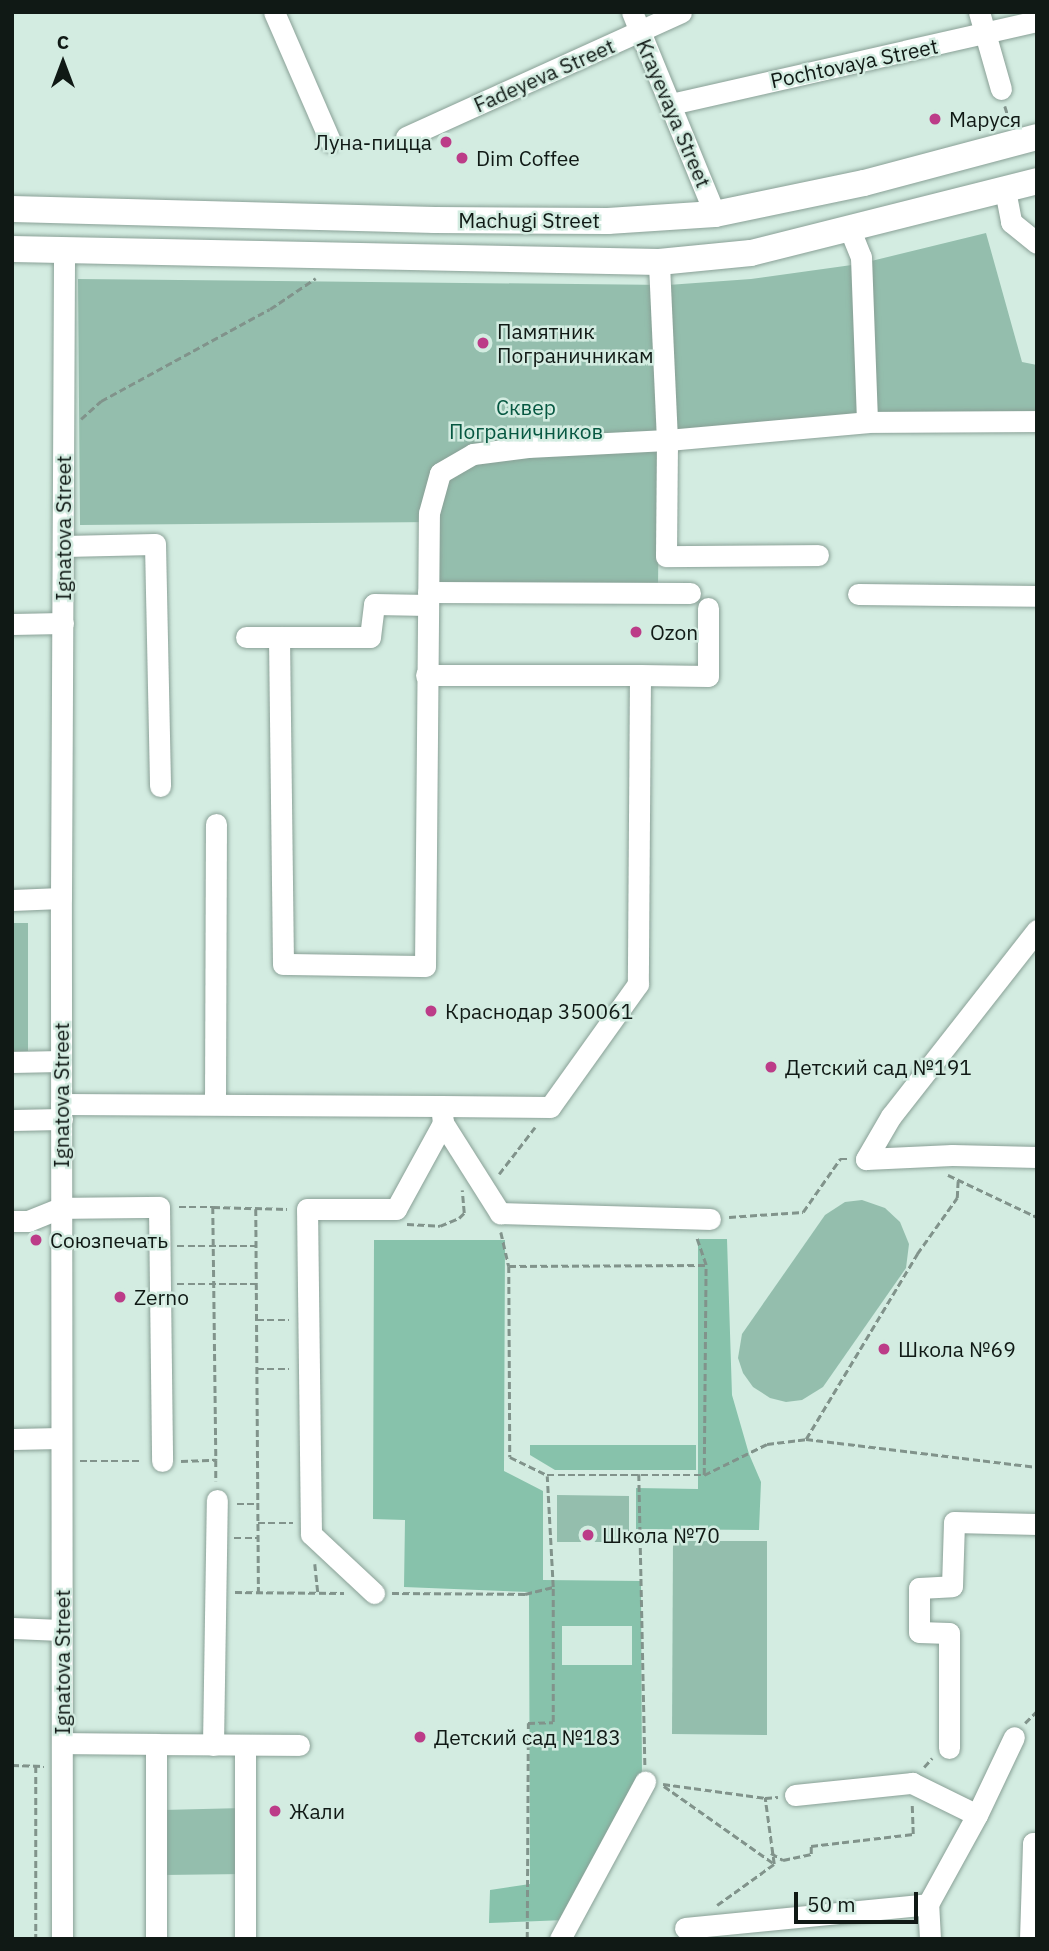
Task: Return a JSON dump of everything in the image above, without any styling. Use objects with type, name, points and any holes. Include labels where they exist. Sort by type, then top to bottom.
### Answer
[{"type":"main road","name":"Machugi Street","points":[[12,209],[435,220],[608,220],[715,214],[864,183],[1037,137]]},
{"type":"main road","name":"Machugi Street","points":[[12,250],[659,262],[751,253],[1037,181]]},
{"type":"street","points":[[274,12],[330,141]]},
{"type":"street","name":"Fadeyeva Street","points":[[406,137],[636,22],[681,12]]},
{"type":"street","points":[[979,12],[1001,89]]},
{"type":"street","name":"Pochtovaya Street","points":[[671,104],[1037,21]]},
{"type":"street","name":"Krayevaya Street","points":[[636,22],[715,214]]},
{"type":"street","points":[[1005,190],[1010,222],[1037,243]]},
{"type":"street","points":[[850,230],[861,257],[867,422]]},
{"type":"street","name":"Ignatova Street","points":[[62,1939],[61,898],[64,252]]},
{"type":"street","points":[[659,262],[667,440],[666,556],[818,555]]},
{"type":"street","points":[[279,637],[283,964],[425,966],[429,513],[440,473],[473,454],[528,447],[667,440],[867,422],[1037,421]]},
{"type":"street","points":[[63,546],[155,544],[160,786]]},
{"type":"street","points":[[246,637],[370,637],[374,604],[428,598],[690,593]]},
{"type":"street","points":[[858,594],[1037,596]]},
{"type":"street","points":[[426,675],[708,676],[708,608]]},
{"type":"street","points":[[12,624],[63,623]]},
{"type":"street","points":[[12,1120],[61,1111],[215,1104],[442,1114],[550,1107],[638,984],[640,675]]},
{"type":"street","points":[[215,1104],[216,824]]},
{"type":"street","points":[[12,900],[61,898]]},
{"type":"street","points":[[1037,930],[891,1116],[866,1159],[930,1163],[1037,1157]]},
{"type":"street","points":[[12,1062],[61,1061]]},
{"type":"street","points":[[442,1114],[500,1213],[710,1219]]},
{"type":"street","points":[[374,1593],[311,1534],[307,1209],[396,1209],[442,1114]]},
{"type":"street","points":[[12,1221],[28,1221],[61,1208],[159,1207],[162,1461]]},
{"type":"street","points":[[12,1439],[61,1438]]},
{"type":"street","points":[[214,1745],[217,1502]]},
{"type":"street","points":[[949,1748],[949,1633],[919,1632],[919,1588],[952,1586],[954,1522],[1037,1524]]},
{"type":"street","points":[[12,1628],[62,1630]]},
{"type":"street","points":[[930,1939],[928,1904],[977,1815],[1014,1737]]},
{"type":"street","points":[[62,1743],[299,1745]]},
{"type":"street","points":[[156,1744],[156,1939]]},
{"type":"street","points":[[245,1745],[245,1939]]},
{"type":"street","points":[[560,1939],[653,1783]]},
{"type":"street","points":[[795,1795],[912,1783],[977,1815]]},
{"type":"street","points":[[1030,1939],[1033,1843],[1037,1843]]},
{"type":"street","points":[[685,1928],[928,1904]]},
{"type":"path","points":[[79,421],[101,401],[270,309],[316,278]]},
{"type":"path","points":[[485,1191],[550,1107]]},
{"type":"path","points":[[704,1475],[706,1265],[696,1235],[710,1219],[803,1212],[840,1159],[866,1159]]},
{"type":"path","points":[[396,1209],[401,1222],[408,1225],[440,1226],[459,1218],[464,1213],[465,1198],[461,1187],[469,1163]]},
{"type":"path","points":[[930,1163],[958,1181],[1037,1217]]},
{"type":"path","points":[[806,1440],[916,1254],[957,1198],[958,1181]]},
{"type":"path","points":[[159,1207],[307,1209]]},
{"type":"path","points":[[213,1207],[217,1502],[258,1504]]},
{"type":"path","points":[[256,1209],[259,1592]]},
{"type":"path","points":[[508,1213],[499,1235],[509,1266],[510,1457],[547,1475],[704,1475],[767,1444],[806,1440],[1037,1467]]},
{"type":"path","points":[[160,1246],[257,1246]]},
{"type":"path","points":[[509,1266],[706,1265]]},
{"type":"path","points":[[160,1284],[257,1284]]},
{"type":"path","points":[[257,1320],[308,1319]]},
{"type":"path","points":[[257,1369],[309,1368]]},
{"type":"path","points":[[195,1461],[216,1460]]},
{"type":"path","points":[[80,1461],[162,1461]]},
{"type":"path","points":[[639,1474],[653,1783]]},
{"type":"path","points":[[527,1939],[528,1723],[553,1722],[553,1587],[547,1475]]},
{"type":"path","points":[[258,1523],[311,1523]]},
{"type":"path","points":[[216,1538],[258,1538]]},
{"type":"path","points":[[36,1766],[36,1939]]},
{"type":"path","points":[[653,1783],[765,1798],[795,1795]]},
{"type":"path","points":[[653,1783],[774,1864]]},
{"type":"path","points":[[771,1853],[783,1860],[811,1854],[811,1846],[913,1834],[912,1783]]},
{"type":"path","points":[[765,1798],[774,1864]]},
{"type":"path","points":[[685,1928],[774,1864]]},
{"type":"green space","name":"Сквер Пограничников","points":[[986,233],[1022,362],[1037,365],[1037,411],[660,433],[658,586],[436,586],[436,522],[80,525],[78,279],[668,285],[751,279],[859,264]]},
{"type":"green space","points":[[12,923],[28,923],[28,1051],[12,1051]]},
{"type":"green space","points":[[862,1200],[885,1208],[900,1222],[909,1244],[906,1268],[823,1387],[802,1400],[786,1402],[770,1398],[753,1387],[743,1373],[738,1358],[742,1334],[825,1215],[845,1202]]},
{"type":"green space","points":[[698,1239],[727,1239],[732,1395],[749,1454],[761,1482],[759,1530],[636,1529],[636,1488],[698,1489]]},
{"type":"green space","points":[[374,1240],[505,1240],[504,1471],[543,1491],[543,1580],[641,1581],[642,1781],[565,1920],[489,1923],[490,1890],[530,1884],[529,1592],[404,1587],[405,1520],[373,1519]],"holes":[[[562,1626],[632,1626],[632,1665],[562,1665]]]},
{"type":"green space","points":[[530,1445],[696,1445],[696,1470],[555,1470],[530,1455]]},
{"type":"green space","points":[[557,1495],[629,1496],[629,1542],[557,1542]]},
{"type":"green space","points":[[673,1541],[767,1541],[767,1735],[672,1734]]},
{"type":"green space","points":[[243,1808],[244,1874],[164,1875],[163,1810]]},
{"type":"place","name":"Маруся","points":[[935,119]]},
{"type":"place","name":"Луна-пицца","points":[[446,142]]},
{"type":"place","name":"Dim Coffee","points":[[462,158]]},
{"type":"place","name":"Памятник Пограничникам","points":[[483,343]]},
{"type":"place","name":"Ozon","points":[[636,632]]},
{"type":"place","name":"Краснодар 350061","points":[[431,1011]]},
{"type":"place","name":"Детский сад №191","points":[[771,1067]]},
{"type":"place","name":"Союзпечать","points":[[36,1240]]},
{"type":"place","name":"Zerno","points":[[120,1297]]},
{"type":"place","name":"Школа №69","points":[[884,1349]]},
{"type":"place","name":"Школа №70","points":[[588,1535]]},
{"type":"place","name":"Детский сад №183","points":[[420,1737]]},
{"type":"place","name":"Жали","points":[[275,1811]]}]
